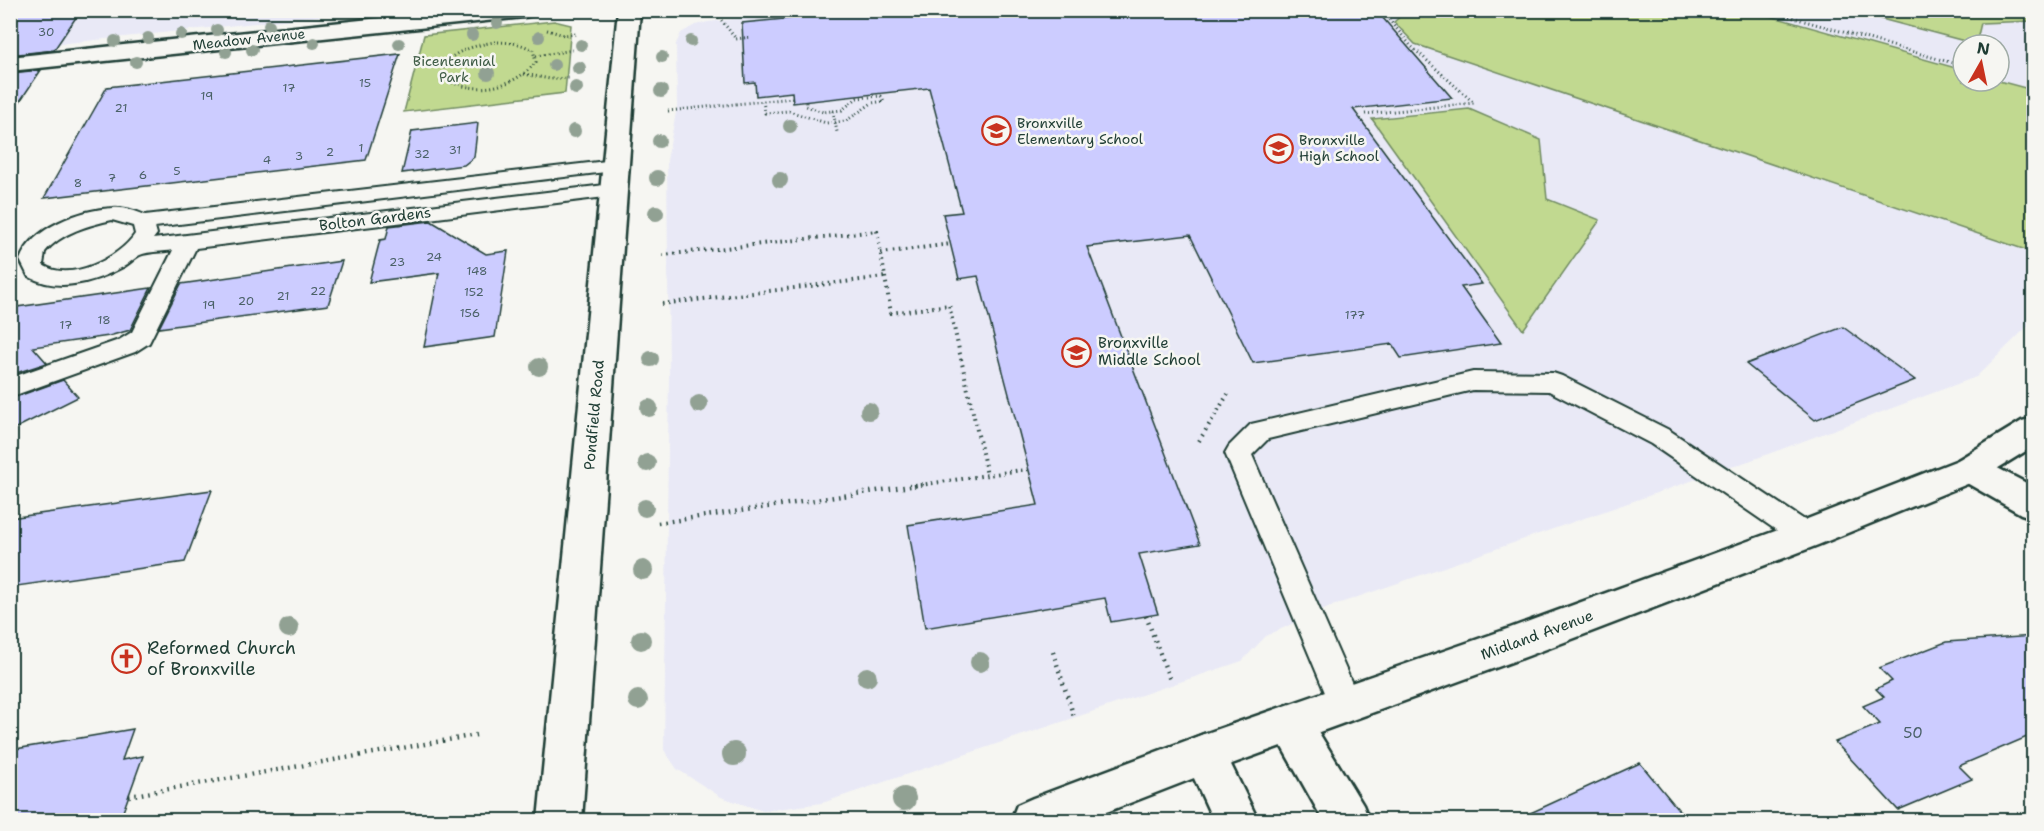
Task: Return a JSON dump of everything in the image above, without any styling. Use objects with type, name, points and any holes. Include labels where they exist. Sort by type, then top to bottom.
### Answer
[{"type":"street","name":"Pondfield Road","points":[[560,820],[628,10]]},
{"type":"street","name":"Meadow Avenue","points":[[10,64],[531,18]]},
{"type":"street","name":"Midland Avenue","points":[[1033,820],[1204,754],[1514,644],[1805,535],[1970,469],[2034,430]]},
{"type":"street","points":[[1970,469],[2034,504]]},
{"type":"street","points":[[1290,724],[1347,820]]},
{"type":"street","points":[[1204,754],[1236,820]]},
{"type":"lane","name":"Bolton Gardens","points":[[614,178],[137,248],[115,263],[89,273],[69,277],[41,274],[35,271],[31,264],[35,249],[46,238],[67,226],[112,214],[125,215],[143,222],[614,178]]},
{"type":"lane","points":[[137,248],[147,234],[143,222]]},
{"type":"lane","points":[[10,388],[127,346],[141,337],[188,242]]},
{"type":"lane","points":[[1345,704],[1238,453],[1260,431],[1473,381],[1553,382],[1660,437],[1805,535]]},
{"type":"path","points":[[1365,114],[1474,103],[1411,46],[1381,10]]},
{"type":"path","points":[[1766,10],[1951,63]]},
{"type":"path","points":[[719,17],[736,39],[752,38]]},
{"type":"path","points":[[531,18],[547,31],[576,34]]},
{"type":"path","points":[[518,43],[533,50],[536,56],[531,68],[524,74],[500,84],[473,88],[451,83],[444,79],[442,73],[448,60],[480,44],[518,43]]},
{"type":"path","points":[[536,56],[573,50]]},
{"type":"path","points":[[524,74],[535,78],[569,78]]},
{"type":"path","points":[[764,101],[765,113],[789,111],[826,123],[846,121],[872,102],[884,101],[881,96],[857,98],[842,110],[823,112],[806,106],[806,101]]},
{"type":"path","points":[[669,111],[793,98]]},
{"type":"path","points":[[833,111],[837,132]]},
{"type":"path","points":[[663,255],[877,231],[891,313],[949,305],[987,475]]},
{"type":"path","points":[[881,253],[951,244]]},
{"type":"path","points":[[662,304],[885,277]]},
{"type":"path","points":[[1199,441],[1228,394]]},
{"type":"path","points":[[658,523],[1028,469]]},
{"type":"path","points":[[1146,616],[1171,683]]},
{"type":"path","points":[[1053,652],[1074,717]]},
{"type":"path","points":[[129,796],[476,735]]},
{"type":"shaded area","points":[[811,10],[2033,11],[2033,309],[2029,325],[1976,377],[1760,457],[1326,608],[1266,636],[1242,661],[822,803],[763,811],[721,797],[677,769],[664,750],[669,375],[667,160],[677,107],[676,44],[681,33],[695,25]]},
{"type":"shaded area","points":[[10,11],[323,11],[321,16],[11,49]]},
{"type":"green space","points":[[1406,11],[1752,11],[1951,67],[1951,93],[2011,93],[2011,84],[2033,90],[2034,235],[2029,251],[1415,44],[1394,22]]},
{"type":"green space","points":[[1851,11],[2033,11],[2033,21],[1981,23],[1979,33],[1951,33],[1951,37]]},
{"type":"green space","name":"Bicentennial Park","points":[[554,21],[571,25],[565,93],[404,112],[424,35]]},
{"type":"green space","points":[[1469,109],[1541,140],[1547,199],[1600,220],[1523,330],[1372,119]]},
{"type":"building","points":[[10,10],[81,10],[54,50],[10,55]]},
{"type":"building","points":[[880,10],[1041,10],[1043,15],[1093,10],[1376,10],[1452,98],[1353,109],[1482,284],[1461,287],[1501,343],[1401,358],[1392,344],[1253,363],[1190,235],[1087,247],[1200,544],[1139,554],[1158,614],[1111,622],[1105,598],[925,628],[908,525],[1038,505],[978,276],[959,279],[943,214],[962,212],[929,88],[793,103],[792,92],[756,96],[755,82],[745,83],[742,23]]},
{"type":"building","points":[[400,54],[366,160],[44,198],[107,87]]},
{"type":"building","points":[[41,70],[10,116],[10,73]]},
{"type":"building","points":[[478,123],[474,157],[464,165],[402,173],[412,131]]},
{"type":"building","points":[[431,221],[486,254],[508,251],[495,337],[424,347],[439,273],[369,282],[380,240],[386,239],[389,226]]},
{"type":"building","points":[[342,261],[328,305],[159,328],[181,284]]},
{"type":"building","points":[[151,288],[130,330],[109,336],[33,347],[47,363],[10,375],[10,308]]},
{"type":"building","points":[[1843,327],[1915,380],[1815,420],[1746,364]]},
{"type":"building","points":[[63,380],[78,397],[10,431],[10,399]]},
{"type":"building","points":[[212,490],[185,562],[10,587],[10,518]]},
{"type":"building","points":[[2034,636],[2034,734],[1959,766],[1972,779],[1898,810],[1835,742],[1880,724],[1863,706],[1884,697],[1876,689],[1892,681],[1879,668],[1946,642]]},
{"type":"building","points":[[133,729],[122,760],[143,756],[120,820],[10,820],[10,750]]},
{"type":"building","points":[[1640,763],[1687,820],[1515,820]]},
{"type":"place","name":"Bronxville Elementary School","points":[[996,131]]},
{"type":"place","name":"Bronxville High School","points":[[1278,148]]},
{"type":"place","name":"Bronxville Middle School","points":[[1077,352]]},
{"type":"place","name":"Reformed Church of Bronxville","points":[[126,658]]}]
